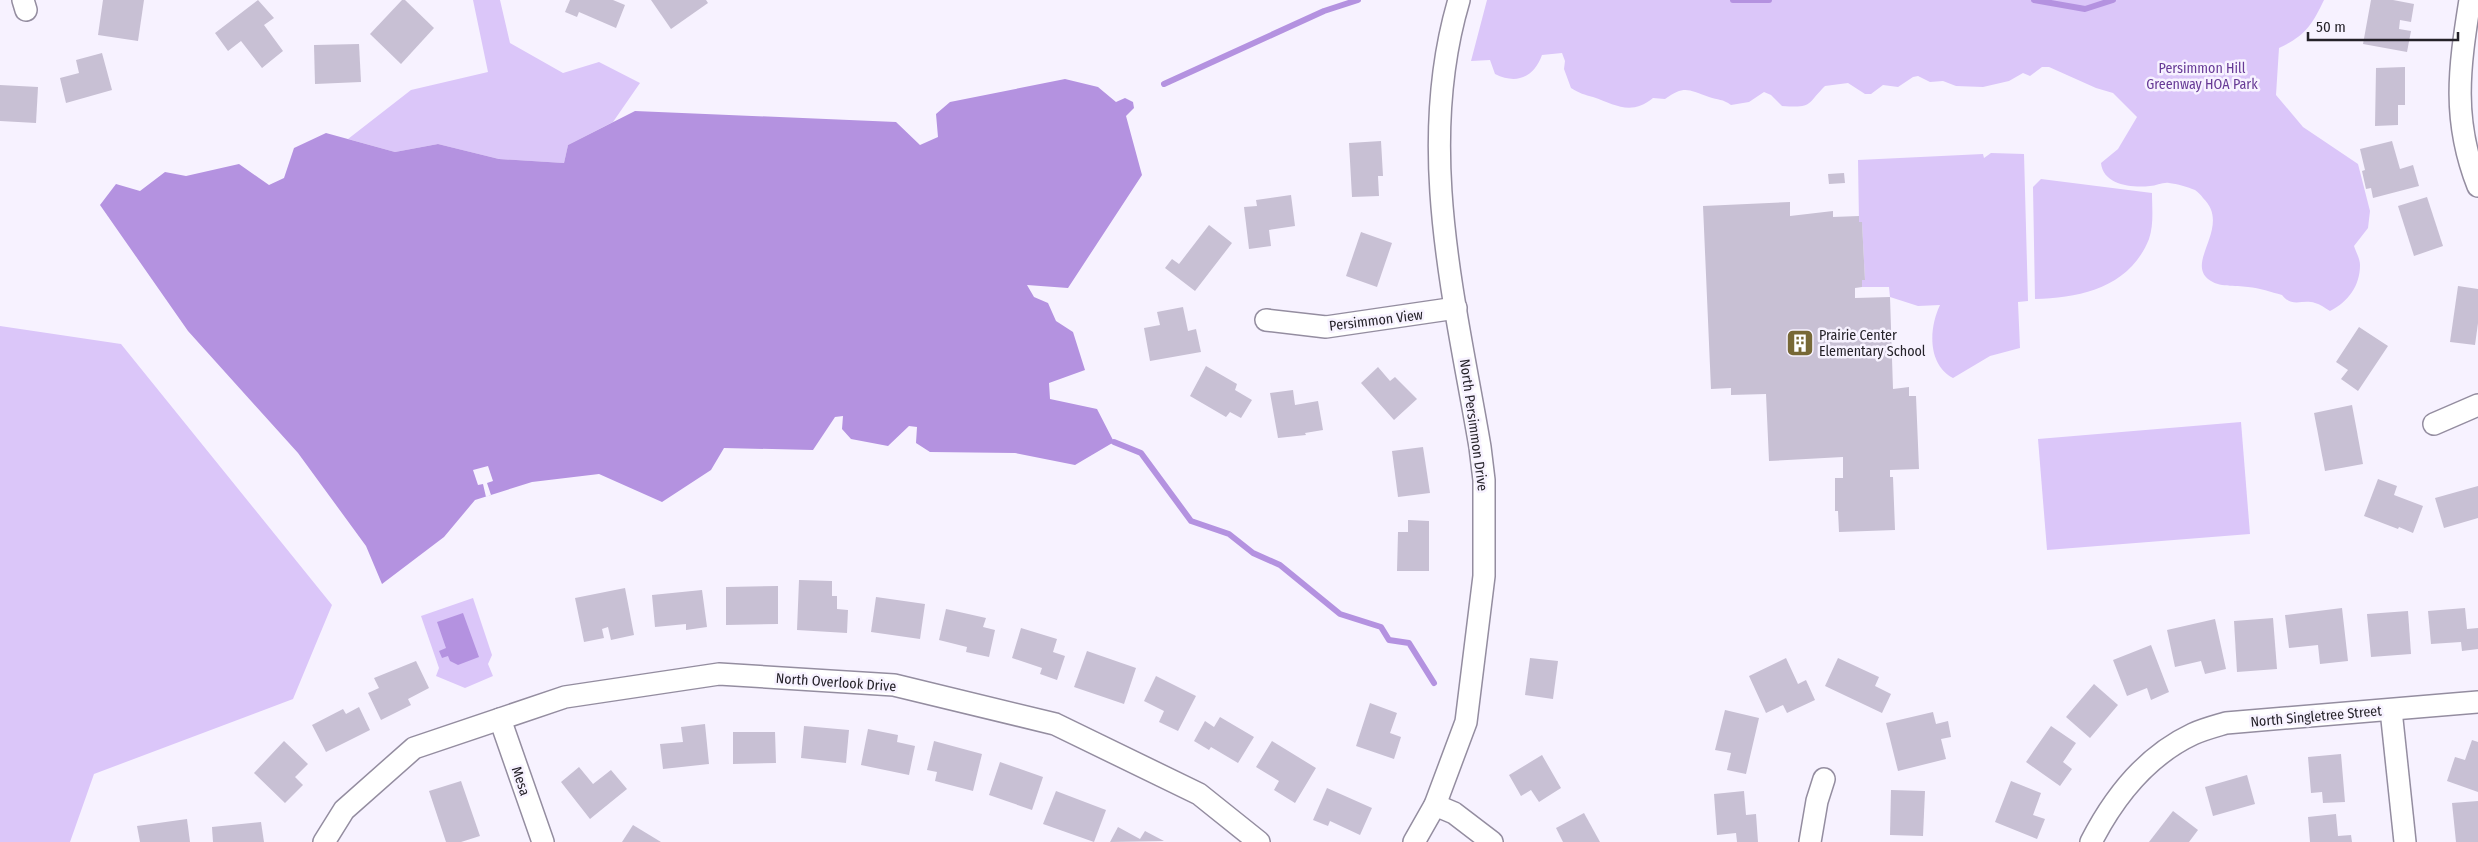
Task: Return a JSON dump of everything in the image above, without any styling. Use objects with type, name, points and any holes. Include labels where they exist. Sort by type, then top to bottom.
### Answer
[{"type":"street","name":"North Persimmon Drive","points":[[1414,842],[1435,805],[1466,722],[1481,613],[1486,543],[1480,447],[1456,308],[1439,188],[1438,110],[1444,63],[1459,0]]},
{"type":"street","points":[[2470,0],[2471,42],[2458,100],[2469,164],[2478,186]]},
{"type":"street","name":"Persimmon View","points":[[1266,320],[1326,327],[1456,308]]},
{"type":"street","points":[[2434,424],[2478,405]]},
{"type":"street","name":"North Overlook Drive","points":[[324,842],[344,810],[414,748],[565,697],[719,674],[894,684],[1055,724],[1199,794],[1259,842]]},
{"type":"street","name":"North Singletree Street","points":[[2090,842],[2107,810],[2132,780],[2161,753],[2193,734],[2226,723],[2478,702]]},
{"type":"street","points":[[2391,710],[2405,842]]},
{"type":"street","name":"Mesa","points":[[500,719],[543,842]]},
{"type":"street","points":[[1810,842],[1817,801],[1824,778]]},
{"type":"street","points":[[1435,805],[1454,813],[1492,842]]},
{"type":"green space","points":[[473,0],[500,0],[510,43],[563,73],[599,62],[640,83],[613,122],[568,145],[564,163],[499,159],[438,144],[395,152],[348,139],[411,90],[488,72]]},
{"type":"green space","name":"Persimmon Hill Greenway HOA Park","points":[[1487,0],[2324,0],[2307,29],[2288,44],[2279,48],[2276,95],[2303,127],[2358,164],[2370,211],[2368,228],[2354,246],[2360,263],[2358,280],[2347,298],[2330,311],[2315,303],[2293,302],[2282,295],[2265,290],[2212,282],[2203,272],[2202,263],[2212,231],[2213,220],[2211,209],[2202,197],[2195,190],[2175,184],[2135,186],[2120,184],[2107,176],[2101,163],[2118,149],[2137,117],[2113,93],[2096,88],[2049,67],[2042,67],[2030,76],[2023,73],[2009,81],[1983,87],[1956,86],[1943,81],[1930,82],[1918,76],[1913,77],[1898,87],[1883,85],[1871,94],[1865,94],[1848,83],[1825,86],[1804,106],[1782,106],[1771,95],[1764,92],[1749,102],[1731,105],[1691,91],[1682,90],[1665,99],[1653,98],[1638,107],[1630,108],[1616,106],[1571,88],[1564,69],[1565,61],[1562,53],[1542,55],[1539,63],[1529,74],[1517,79],[1510,79],[1495,74],[1490,60],[1471,61]]},
{"type":"green space","points":[[1991,153],[2024,154],[2028,301],[2018,302],[2020,348],[1990,356],[1953,378],[1938,364],[1933,345],[1932,335],[1936,314],[1940,305],[1918,306],[1890,297],[1889,287],[1862,287],[1862,280],[1865,280],[1862,223],[1859,222],[1858,160],[1983,154],[1984,158]]},
{"type":"green space","points":[[2041,179],[2152,193],[2151,234],[2141,255],[2130,268],[2117,279],[2102,287],[2070,296],[2035,299],[2033,187]]},
{"type":"green space","points":[[0,326],[121,344],[332,605],[293,699],[94,774],[70,842],[0,842]]},
{"type":"green space","points":[[2241,422],[2250,534],[2047,550],[2038,439]]},
{"type":"green space","points":[[473,598],[492,655],[488,664],[493,676],[465,688],[436,676],[439,668],[421,616]]},
{"type":"shaded area","points":[[1065,79],[1098,87],[1116,102],[1125,98],[1133,102],[1134,108],[1126,116],[1142,175],[1068,288],[1027,285],[1034,297],[1048,303],[1056,321],[1073,332],[1085,370],[1049,383],[1050,399],[1097,409],[1114,442],[1075,465],[1015,453],[930,452],[916,443],[917,427],[909,426],[888,446],[851,439],[842,429],[843,416],[835,417],[813,450],[724,448],[711,470],[662,502],[599,474],[532,482],[475,500],[444,537],[382,584],[366,546],[298,453],[188,331],[100,205],[116,184],[140,191],[165,172],[186,176],[239,164],[269,185],[284,178],[294,148],[326,133],[395,152],[438,144],[499,159],[564,163],[568,145],[635,111],[896,122],[920,145],[938,137],[936,114],[950,102]]},
{"type":"shaded area","points":[[463,613],[479,657],[458,665],[450,661],[448,656],[442,658],[439,651],[446,648],[437,622]]},
{"type":"pier","points":[[488,466],[493,481],[487,483],[491,495],[486,497],[483,484],[478,485],[473,470]]},
{"type":"building","points":[[103,0],[144,0],[138,41],[98,35]]},
{"type":"building","points":[[258,0],[274,18],[264,25],[283,51],[262,68],[241,41],[228,51],[215,33]]},
{"type":"building","points":[[402,0],[405,0],[434,28],[401,64],[370,34]]},
{"type":"building","points":[[570,0],[613,0],[625,5],[616,28],[579,12],[577,17],[565,12]]},
{"type":"building","points":[[651,0],[706,0],[708,3],[671,29]]},
{"type":"building","points":[[2371,0],[2393,0],[2414,4],[2411,22],[2400,20],[2399,29],[2411,31],[2407,52],[2363,44]]},
{"type":"building","points":[[359,44],[361,82],[315,84],[314,45]]},
{"type":"building","points":[[102,53],[112,90],[66,103],[60,78],[79,73],[76,60]]},
{"type":"building","points":[[2405,67],[2405,105],[2398,105],[2398,125],[2375,126],[2376,68]]},
{"type":"building","points":[[0,85],[38,87],[36,123],[0,121]]},
{"type":"building","points":[[1381,141],[1383,176],[1378,176],[1379,196],[1352,197],[1349,143]]},
{"type":"building","points":[[2392,141],[2400,169],[2413,165],[2419,186],[2373,198],[2371,188],[2366,189],[2362,171],[2365,170],[2360,149]]},
{"type":"building","points":[[1844,173],[1845,183],[1829,184],[1828,174]]},
{"type":"building","points":[[1291,195],[1295,226],[1269,230],[1271,246],[1249,249],[1244,207],[1257,206],[1256,200]]},
{"type":"building","points":[[2427,197],[2443,246],[2414,256],[2398,206]]},
{"type":"building","name":"Prairie Center Elementary School","points":[[1790,202],[1790,216],[1833,211],[1833,217],[1859,216],[1859,222],[1862,222],[1865,280],[1862,280],[1862,287],[1855,288],[1855,298],[1890,297],[1893,389],[1909,387],[1909,396],[1916,396],[1919,469],[1890,470],[1890,477],[1893,477],[1895,530],[1839,532],[1838,511],[1835,511],[1835,478],[1843,478],[1843,457],[1769,461],[1766,394],[1731,395],[1731,388],[1711,389],[1703,206]]},
{"type":"building","points":[[1209,225],[1232,243],[1195,291],[1165,268],[1172,259],[1179,264]]},
{"type":"building","points":[[1361,232],[1392,243],[1377,287],[1346,276]]},
{"type":"building","points":[[2458,286],[2478,289],[2478,323],[2475,345],[2450,342]]},
{"type":"building","points":[[1183,307],[1188,331],[1196,329],[1201,352],[1150,361],[1144,328],[1160,325],[1157,312]]},
{"type":"building","points":[[2359,327],[2388,346],[2358,391],[2341,379],[2348,370],[2336,362]]},
{"type":"building","points":[[1206,366],[1237,384],[1235,390],[1252,400],[1241,418],[1230,412],[1226,417],[1190,396]]},
{"type":"building","points":[[1378,367],[1390,381],[1395,377],[1417,399],[1394,420],[1361,383]]},
{"type":"building","points":[[1293,390],[1295,405],[1318,401],[1323,430],[1305,433],[1306,435],[1278,438],[1270,393]]},
{"type":"building","points":[[2352,405],[2363,464],[2325,471],[2314,413]]},
{"type":"building","points":[[1423,447],[1430,493],[1398,497],[1392,451]]},
{"type":"building","points":[[2378,479],[2397,486],[2394,495],[2423,506],[2413,533],[2364,516]]},
{"type":"building","points":[[2478,486],[2478,518],[2444,528],[2435,498]]},
{"type":"building","points":[[1408,520],[1429,521],[1429,571],[1397,571],[1398,532],[1408,532]]},
{"type":"building","points":[[799,580],[832,581],[832,596],[837,596],[837,609],[848,610],[847,633],[797,630]]},
{"type":"building","points":[[778,586],[778,624],[726,625],[726,587]]},
{"type":"building","points":[[625,588],[634,635],[611,640],[608,627],[602,629],[604,638],[584,642],[575,598]]},
{"type":"building","points":[[702,590],[707,627],[686,630],[686,624],[655,627],[652,595]]},
{"type":"building","points":[[876,597],[925,604],[920,639],[871,632]]},
{"type":"building","points":[[2342,608],[2348,661],[2320,664],[2318,645],[2289,648],[2285,615]]},
{"type":"building","points":[[2465,608],[2467,629],[2478,628],[2478,649],[2462,651],[2461,642],[2431,644],[2428,611]]},
{"type":"building","points":[[946,609],[986,618],[983,627],[995,630],[989,657],[966,652],[967,647],[939,640]]},
{"type":"building","points":[[2408,611],[2411,654],[2371,657],[2367,614]]},
{"type":"building","points":[[2273,618],[2277,669],[2237,672],[2234,621]]},
{"type":"building","points":[[2215,619],[2226,669],[2205,674],[2201,661],[2175,667],[2167,630]]},
{"type":"building","points":[[1021,628],[1057,639],[1053,652],[1065,656],[1057,680],[1040,674],[1042,668],[1012,658]]},
{"type":"building","points":[[2151,645],[2169,692],[2151,700],[2147,688],[2127,696],[2113,660]]},
{"type":"building","points":[[1087,651],[1136,668],[1124,704],[1074,687]]},
{"type":"building","points":[[1530,658],[1558,661],[1553,699],[1525,695]]},
{"type":"building","points":[[1786,658],[1798,684],[1806,680],[1815,700],[1787,713],[1783,705],[1766,713],[1749,676]]},
{"type":"building","points":[[1838,658],[1879,677],[1875,686],[1891,694],[1882,713],[1825,686]]},
{"type":"building","points":[[416,661],[429,688],[408,699],[411,705],[381,720],[368,693],[379,688],[374,678]]},
{"type":"building","points":[[1156,676],[1196,696],[1178,731],[1159,722],[1164,711],[1144,701]]},
{"type":"building","points":[[2094,684],[2118,705],[2090,738],[2066,717]]},
{"type":"building","points":[[1370,703],[1397,713],[1390,733],[1401,737],[1394,759],[1356,746]]},
{"type":"building","points":[[359,707],[370,730],[326,752],[312,725],[343,709],[346,714]]},
{"type":"building","points":[[1725,710],[1759,718],[1746,774],[1727,770],[1731,753],[1715,750]]},
{"type":"building","points":[[1933,712],[1936,724],[1948,721],[1951,737],[1941,739],[1946,759],[1898,771],[1886,723]]},
{"type":"building","points":[[1220,717],[1254,737],[1238,763],[1211,747],[1209,750],[1194,741],[1205,721],[1214,727]]},
{"type":"building","points":[[705,724],[709,764],[663,769],[660,744],[683,742],[681,727]]},
{"type":"building","points":[[804,726],[849,730],[846,763],[801,758]]},
{"type":"building","points":[[2051,726],[2076,743],[2063,762],[2072,769],[2060,786],[2026,762]]},
{"type":"building","points":[[868,729],[898,735],[897,742],[915,746],[909,775],[861,765]]},
{"type":"building","points":[[733,732],[775,732],[776,763],[733,764]]},
{"type":"building","points":[[2472,740],[2478,742],[2478,792],[2447,781],[2455,757],[2465,760]]},
{"type":"building","points":[[284,741],[308,764],[295,777],[303,785],[285,803],[254,773]]},
{"type":"building","points":[[934,741],[982,754],[973,791],[935,781],[937,772],[927,770]]},
{"type":"building","points":[[1272,741],[1316,768],[1295,803],[1274,790],[1279,781],[1256,767]]},
{"type":"building","points":[[2341,754],[2345,802],[2323,803],[2322,792],[2311,793],[2308,757]]},
{"type":"building","points":[[1542,755],[1561,788],[1539,802],[1531,790],[1521,796],[1509,775]]},
{"type":"building","points":[[1000,762],[1043,777],[1032,810],[989,795]]},
{"type":"building","points":[[579,767],[593,784],[611,770],[627,789],[590,819],[561,782]]},
{"type":"building","points":[[2247,775],[2255,804],[2213,816],[2205,787]]},
{"type":"building","points":[[461,781],[480,836],[461,842],[446,842],[429,791]]},
{"type":"building","points":[[2011,781],[2041,793],[2033,815],[2045,819],[2037,839],[1995,822]]},
{"type":"building","points":[[1327,788],[1372,808],[1360,835],[1330,821],[1328,826],[1313,820]]},
{"type":"building","points":[[1891,790],[1925,791],[1923,836],[1890,835]]},
{"type":"building","points":[[1056,791],[1106,810],[1094,842],[1043,824]]},
{"type":"building","points":[[1744,791],[1746,815],[1756,814],[1758,842],[1737,842],[1736,833],[1717,835],[1714,794]]},
{"type":"building","points":[[2478,801],[2478,842],[2456,842],[2452,803]]},
{"type":"building","points":[[2173,811],[2198,830],[2189,842],[2149,842]]},
{"type":"building","points":[[1584,813],[1600,842],[1563,842],[1556,828]]},
{"type":"building","points":[[2336,814],[2338,836],[2351,835],[2352,842],[2310,842],[2308,817]]},
{"type":"building","points":[[187,819],[190,842],[140,842],[137,826]]},
{"type":"building","points":[[261,822],[264,842],[213,842],[212,827]]},
{"type":"building","points":[[633,825],[661,842],[622,842]]},
{"type":"building","points":[[1118,827],[1140,839],[1145,831],[1164,841],[1110,842]]},
{"type":"waterway","points":[[1164,84],[1324,11],[1358,0]]},
{"type":"waterway","points":[[1733,0],[1769,0]]},
{"type":"waterway","points":[[2034,0],[2085,9],[2113,0]]},
{"type":"waterway","points":[[1114,442],[1141,453],[1191,521],[1229,534],[1253,553],[1280,565],[1340,614],[1381,627],[1389,640],[1409,643],[1434,683]]},
{"type":"place","name":"Prairie Center Elementary School","points":[[1800,343]]}]
